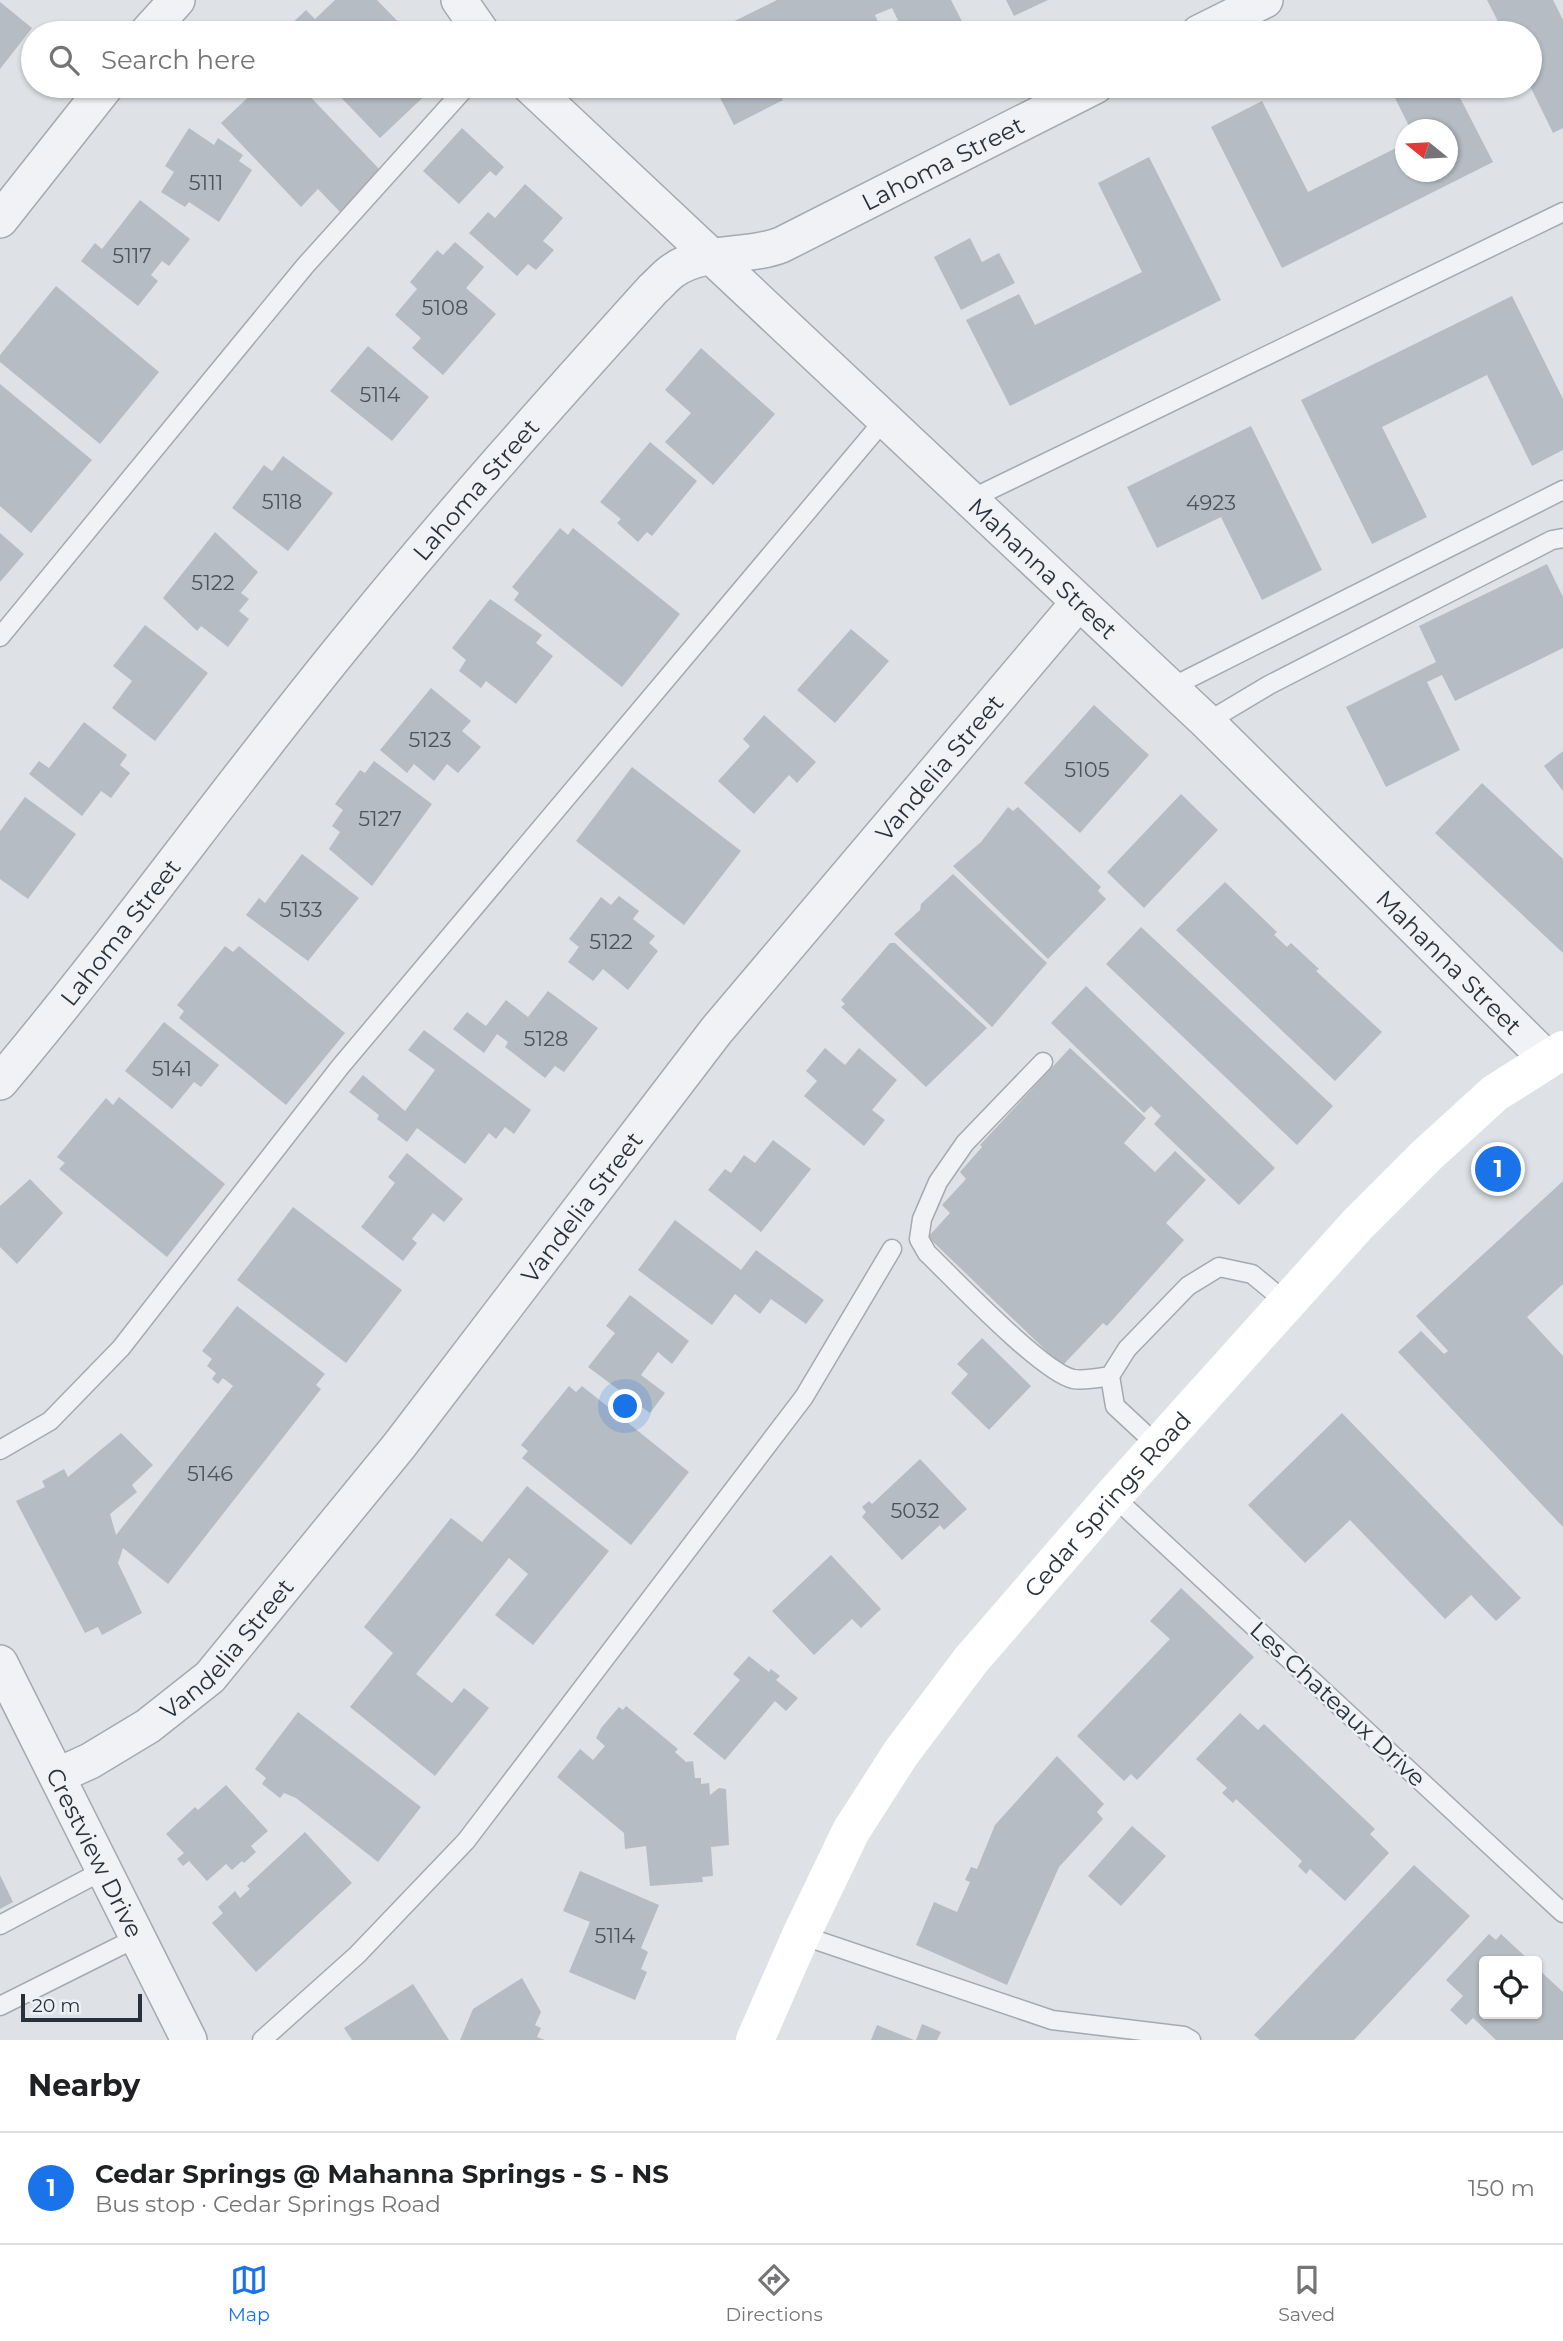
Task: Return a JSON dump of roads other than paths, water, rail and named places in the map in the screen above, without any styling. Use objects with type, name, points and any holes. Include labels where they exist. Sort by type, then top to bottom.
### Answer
[{"type":"main road","name":"Cedar Springs Road","points":[[755,2040],[801,1935],[852,1831],[901,1753],[971,1660],[1286,1302],[1427,1155],[1495,1093],[1555,1055]]},
{"type":"street","points":[[159,21],[177,0]]},
{"type":"street","points":[[459,0],[474,21]]},
{"type":"street","points":[[1223,21],[1265,0]]},
{"type":"street","points":[[0,220],[97,98]]},
{"type":"street","name":"Mahanna Street","points":[[543,98],[1207,722],[1555,1055]]},
{"type":"street","name":"Lahoma Street","points":[[0,1082],[53,1020],[353,634],[506,452],[653,289],[675,270],[711,256],[771,249],[781,245],[1071,98]]},
{"type":"street","name":"Vandelia Street","points":[[57,1776],[90,1761],[148,1726],[210,1676],[399,1446],[716,1031],[1079,603]]},
{"type":"street","name":"Crestview Drive","points":[[0,1663],[189,2040]]},
{"type":"lane","points":[[0,636],[305,266],[456,98]]},
{"type":"lane","points":[[970,499],[1563,212]]},
{"type":"lane","points":[[0,1450],[50,1421],[121,1348],[340,1067],[885,419]]},
{"type":"lane","points":[[1170,688],[1563,490]]},
{"type":"lane","points":[[1207,722],[1269,685],[1552,540],[1563,538]]},
{"type":"lane","points":[[1043,1062],[965,1143],[938,1182],[922,1219],[919,1239],[927,1253],[1035,1356],[1070,1379],[1088,1380],[1110,1376]]},
{"type":"lane","points":[[262,2040],[357,1955],[466,1841],[804,1397],[892,1249]]},
{"type":"lane","points":[[1158,1446],[1115,1406],[1110,1376],[1127,1349],[1188,1286],[1219,1268],[1252,1274],[1286,1302]]},
{"type":"lane","name":"Les Chateaux Drive","points":[[1113,1496],[1563,1913]]},
{"type":"lane","points":[[0,1925],[104,1870]]},
{"type":"lane","points":[[801,1935],[1052,2020],[1113,2034],[1184,2036],[1191,2040]]},
{"type":"lane","points":[[0,2006],[138,1937]]},
{"type":"place","name":"Cedar Springs @ Mahanna Springs - S - NS","points":[[1498,1169]]}]
